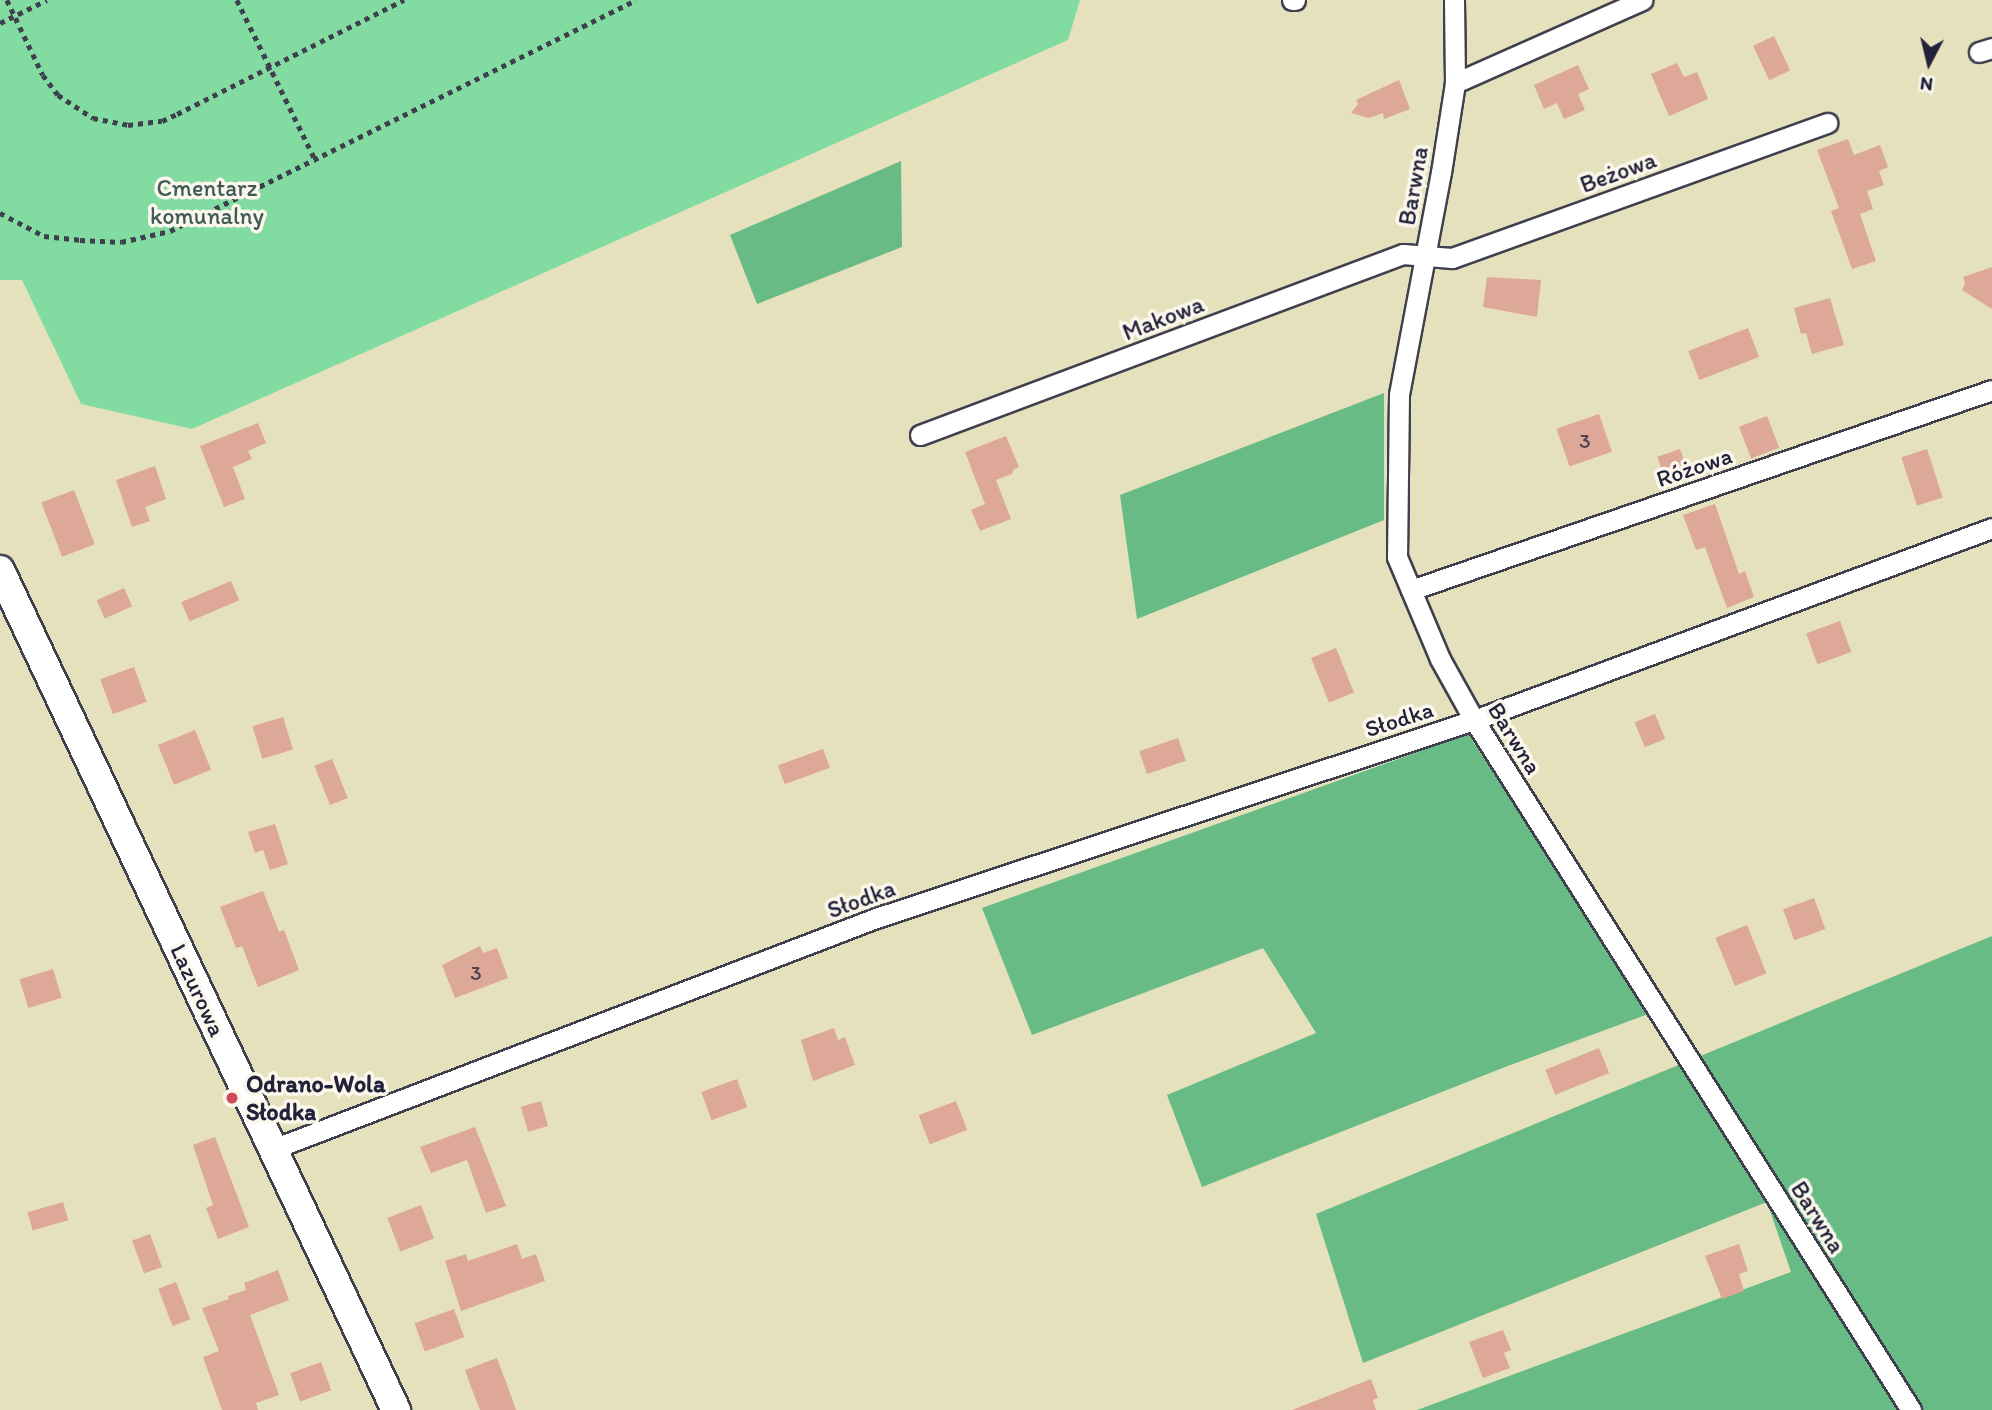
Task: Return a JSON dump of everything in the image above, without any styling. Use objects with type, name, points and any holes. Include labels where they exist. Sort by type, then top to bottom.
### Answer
[{"type":"street","name":"Barwna","points":[[1454,0],[1455,83],[1399,395],[1397,557],[1440,660],[1474,720],[1911,1410]]},
{"type":"street","points":[[1455,83],[1642,0]]},
{"type":"street","name":"Beżowa","points":[[1425,255],[1452,258],[1827,123]]},
{"type":"street","name":"Makowa","points":[[920,436],[1403,254],[1425,255]]},
{"type":"street","name":"Różowa","points":[[1411,590],[1992,390]]},
{"type":"street","name":"Słodka","points":[[273,1149],[876,918],[1474,720],[1992,528]]},
{"type":"street","name":"Lazurowa","points":[[0,570],[396,1410]]},
{"type":"path","points":[[7,0],[43,75],[58,94],[93,118],[128,125],[162,121],[404,0]]},
{"type":"path","points":[[0,23],[47,0]]},
{"type":"path","points":[[237,0],[315,159]]},
{"type":"path","points":[[0,213],[44,236],[121,242],[170,231],[636,0]]},
{"type":"green space","name":"Cmentarz komunalny","points":[[0,0],[1080,0],[1068,40],[192,429],[81,404],[22,280],[0,280]]},
{"type":"green space","points":[[901,161],[902,247],[757,304],[730,235]]},
{"type":"green space","points":[[1384,393],[1384,520],[1137,619],[1120,495]]},
{"type":"green space","points":[[1468,734],[1651,1013],[1505,1067],[1202,1187],[1167,1095],[1316,1033],[1263,948],[1032,1035],[982,908]]},
{"type":"green space","points":[[1992,936],[1992,1410],[1417,1410],[1791,1272],[1767,1202],[1363,1363],[1316,1214]]},
{"type":"building","points":[[1774,36],[1790,70],[1769,80],[1753,46]]},
{"type":"building","points":[[1677,63],[1684,77],[1697,72],[1708,99],[1669,116],[1651,74]]},
{"type":"building","points":[[1578,65],[1589,89],[1578,94],[1585,110],[1564,119],[1557,103],[1544,109],[1534,85]]},
{"type":"building","points":[[1399,80],[1410,109],[1384,119],[1383,113],[1369,118],[1351,113],[1358,104],[1356,100]]},
{"type":"building","points":[[1848,139],[1854,155],[1880,145],[1888,167],[1879,171],[1884,185],[1867,191],[1873,209],[1860,214],[1876,261],[1852,269],[1831,211],[1839,208],[1817,150]]},
{"type":"building","points":[[1992,267],[1992,309],[1962,290],[1965,283],[1963,277]]},
{"type":"building","points":[[1487,277],[1541,280],[1537,317],[1483,307]]},
{"type":"building","points":[[1830,298],[1844,345],[1812,354],[1806,333],[1801,334],[1794,308]]},
{"type":"building","points":[[1748,328],[1759,357],[1699,380],[1688,351]]},
{"type":"building","points":[[1599,414],[1612,452],[1569,466],[1556,429]]},
{"type":"building","points":[[1767,416],[1779,448],[1751,458],[1739,427]]},
{"type":"building","points":[[258,423],[266,443],[248,451],[252,459],[233,467],[245,499],[224,507],[200,446]]},
{"type":"building","points":[[1006,436],[1019,467],[1013,470],[1012,474],[996,480],[1011,519],[980,531],[971,510],[985,504],[965,452]]},
{"type":"building","points":[[1680,449],[1688,472],[1665,480],[1657,457]]},
{"type":"building","points":[[1927,449],[1943,498],[1917,506],[1901,457]]},
{"type":"building","points":[[155,466],[166,499],[145,507],[150,521],[132,527],[116,480]]},
{"type":"building","points":[[74,490],[95,544],[62,557],[41,503]]},
{"type":"building","points":[[1715,504],[1739,574],[1745,571],[1754,597],[1727,608],[1705,547],[1696,550],[1683,515]]},
{"type":"building","points":[[231,581],[239,600],[189,621],[181,602]]},
{"type":"building","points":[[124,588],[132,606],[105,618],[97,600]]},
{"type":"building","points":[[1840,621],[1851,652],[1817,664],[1806,633]]},
{"type":"building","points":[[1336,648],[1354,693],[1329,703],[1311,658]]},
{"type":"building","points":[[134,667],[147,702],[113,714],[100,679]]},
{"type":"building","points":[[1655,714],[1665,739],[1645,747],[1635,722]]},
{"type":"building","points":[[283,717],[293,750],[262,759],[252,726]]},
{"type":"building","points":[[195,730],[211,770],[174,785],[158,745]]},
{"type":"building","points":[[1178,738],[1186,761],[1147,774],[1139,751]]},
{"type":"building","points":[[823,749],[830,768],[785,784],[778,765]]},
{"type":"building","points":[[332,759],[348,798],[330,805],[314,766]]},
{"type":"building","points":[[275,824],[288,864],[270,870],[263,850],[255,853],[248,832]]},
{"type":"building","points":[[263,891],[279,932],[284,930],[299,970],[258,987],[242,946],[236,948],[220,907]]},
{"type":"building","points":[[1814,898],[1825,929],[1794,940],[1783,909]]},
{"type":"building","points":[[1747,925],[1766,973],[1735,986],[1715,938]]},
{"type":"building","points":[[480,946],[483,953],[497,948],[508,978],[455,998],[442,965]]},
{"type":"building","points":[[53,969],[62,998],[28,1008],[20,979]]},
{"type":"building","points":[[834,1028],[838,1040],[845,1037],[855,1065],[813,1081],[801,1040]]},
{"type":"building","points":[[1599,1048],[1609,1073],[1555,1095],[1545,1070]]},
{"type":"building","points":[[737,1079],[747,1107],[712,1120],[701,1092]]},
{"type":"building","points":[[541,1101],[548,1126],[528,1132],[521,1107]]},
{"type":"building","points":[[956,1101],[967,1130],[930,1144],[919,1115]]},
{"type":"building","points":[[475,1127],[506,1206],[486,1213],[467,1160],[431,1173],[420,1147]]},
{"type":"building","points":[[215,1137],[249,1227],[218,1239],[206,1208],[213,1205],[193,1145]]},
{"type":"building","points":[[63,1202],[68,1220],[33,1230],[27,1212]]},
{"type":"building","points":[[421,1205],[434,1239],[400,1252],[387,1218]]},
{"type":"building","points":[[150,1234],[162,1267],[144,1273],[132,1240]]},
{"type":"building","points":[[517,1244],[522,1259],[536,1254],[545,1281],[461,1311],[445,1261],[466,1254],[468,1261]]},
{"type":"building","points":[[1739,1244],[1748,1271],[1739,1274],[1744,1291],[1722,1299],[1705,1256]]},
{"type":"building","points":[[278,1270],[289,1300],[250,1315],[279,1395],[256,1403],[258,1410],[222,1410],[203,1357],[219,1351],[202,1308],[229,1299],[228,1296],[246,1290],[244,1283]]},
{"type":"building","points":[[176,1282],[190,1319],[173,1326],[158,1289]]},
{"type":"building","points":[[454,1309],[464,1337],[425,1352],[415,1323]]},
{"type":"building","points":[[1503,1330],[1511,1350],[1504,1353],[1510,1368],[1483,1378],[1469,1342]]},
{"type":"building","points":[[497,1358],[516,1410],[480,1410],[471,1387],[465,1370]]},
{"type":"building","points":[[321,1362],[331,1390],[300,1401],[290,1373]]},
{"type":"building","points":[[1371,1379],[1378,1398],[1373,1400],[1376,1410],[1292,1410]]},
{"type":"place","name":"Odrano-Wola Słodka","points":[[232,1098]]}]
